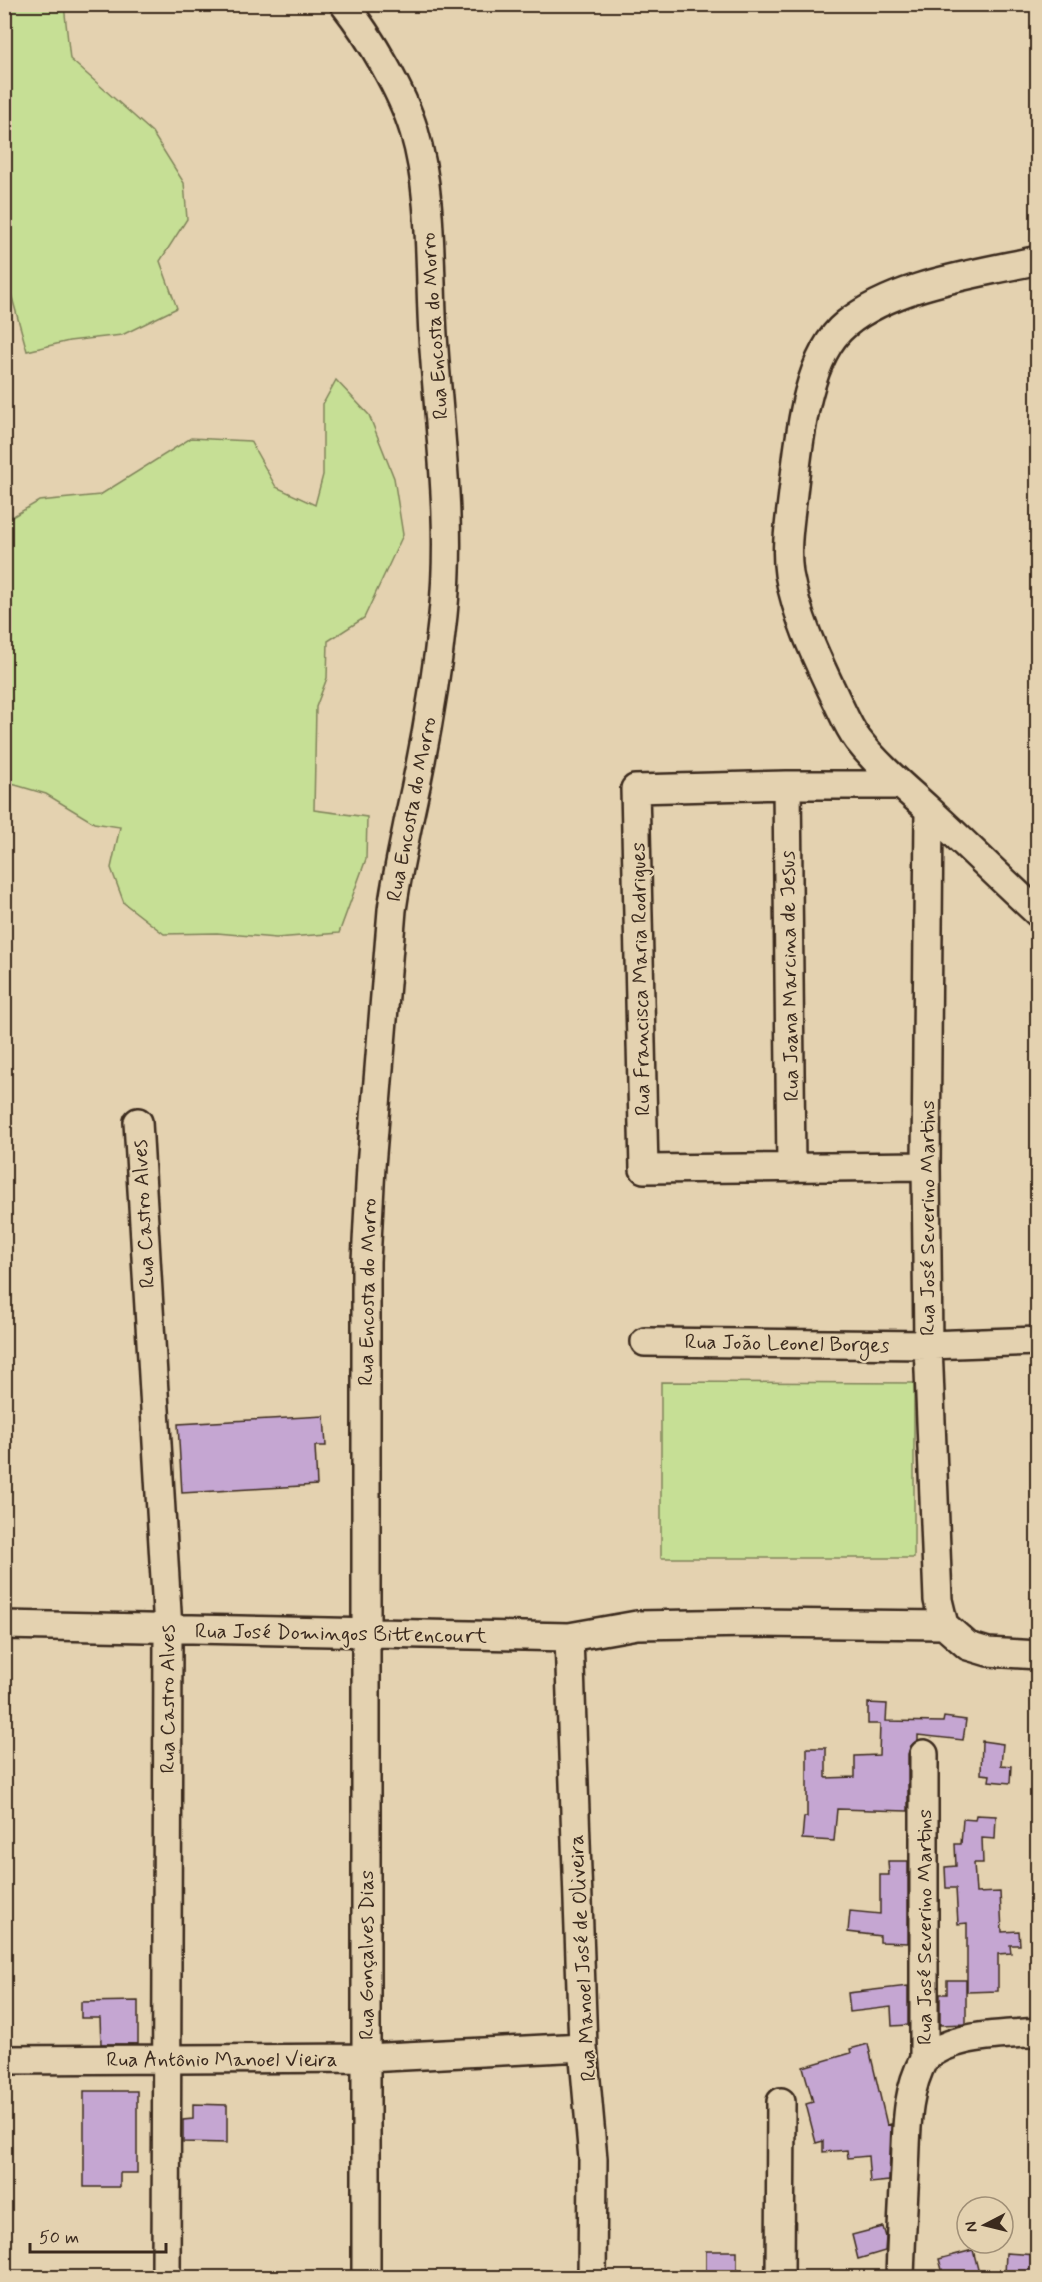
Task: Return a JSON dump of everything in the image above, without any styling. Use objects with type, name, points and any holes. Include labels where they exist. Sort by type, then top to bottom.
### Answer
[{"type":"street","name":"Rua Encosta do Morro","points":[[344,4],[357,21],[397,90],[414,130],[423,168],[433,337],[444,464],[446,544],[444,612],[438,663],[393,900],[371,1166],[364,1344],[365,1633]]},
{"type":"street","points":[[1038,260],[902,294],[868,310],[846,324],[832,338],[819,364],[803,425],[787,555],[789,575],[805,632],[858,740],[901,785],[1038,913]]},
{"type":"street","points":[[787,785],[901,785]]},
{"type":"street","name":"Rua Francisca Maria Rodrigues","points":[[787,785],[635,789],[644,1169],[791,1168]]},
{"type":"street","name":"Rua Joana Marcina de Jesus","points":[[787,785],[791,1168]]},
{"type":"street","name":"Rua José Severino Martins","points":[[929,810],[926,1166],[928,1345],[938,1600],[944,1625]]},
{"type":"street","name":"Rua Castro Alves","points":[[138,1122],[148,1322],[168,1629],[166,2277]]},
{"type":"street","points":[[791,1168],[926,1166]]},
{"type":"street","name":"Rua João Leonel Borges","points":[[645,1342],[928,1345],[1038,1341]]},
{"type":"street","name":"Rua José Domingos Bittencourt","points":[[4,1625],[569,1637],[637,1625],[752,1623],[944,1625]]},
{"type":"street","points":[[944,1625],[968,1646],[988,1652],[1038,1655]]},
{"type":"street","name":"Rua Gonçalves Dias","points":[[365,1633],[366,2277]]},
{"type":"street","name":"Rua Manoel José de Oliveira","points":[[569,1637],[583,2047],[593,2159],[592,2277]]},
{"type":"street","name":"Rua José Severino Martins","points":[[900,2277],[907,2122],[910,2095],[916,2073],[924,2059],[924,1754]]},
{"type":"street","points":[[924,2059],[936,2049],[952,2042],[1038,2032]]},
{"type":"street","name":"Rua Antônio Manoel Vieira","points":[[4,2060],[366,2058],[583,2047]]},
{"type":"street","points":[[780,2277],[781,2102]]},
{"type":"green space","points":[[4,5],[64,5],[70,59],[152,132],[184,183],[187,219],[160,261],[177,308],[122,335],[69,341],[27,351],[8,283],[5,284]]},
{"type":"green space","points":[[336,380],[369,415],[394,478],[403,535],[364,618],[328,641],[327,678],[316,707],[314,810],[367,817],[366,859],[339,933],[276,938],[217,933],[164,934],[124,903],[111,868],[120,827],[94,823],[46,794],[5,782],[5,521],[39,501],[100,495],[191,438],[250,441],[276,487],[315,505],[323,475],[323,404]]},
{"type":"green space","points":[[661,1382],[914,1383],[914,1558],[661,1558]]},
{"type":"building","points":[[324,1416],[326,1446],[315,1446],[317,1485],[182,1493],[178,1424]]},
{"type":"building","points":[[868,1703],[887,1704],[886,1721],[943,1722],[944,1717],[966,1720],[963,1740],[918,1735],[918,1740],[911,1746],[908,1754],[908,1811],[837,1809],[834,1841],[802,1839],[804,1817],[807,1817],[807,1748],[826,1748],[826,1778],[855,1777],[855,1756],[879,1755],[880,1724],[868,1724]]},
{"type":"building","points":[[982,1741],[1003,1744],[1001,1765],[1011,1766],[1010,1783],[989,1781],[990,1775],[981,1774]]},
{"type":"building","points":[[976,1815],[996,1816],[995,1839],[982,1838],[983,1863],[974,1863],[976,1893],[1000,1892],[1002,1932],[1019,1931],[1020,1945],[1010,1945],[1011,1953],[998,1954],[998,1991],[967,1992],[967,1923],[958,1924],[956,1888],[946,1888],[945,1867],[956,1866],[955,1844],[961,1844],[963,1819],[975,1820]]},
{"type":"building","points":[[888,1861],[908,1861],[908,1943],[880,1942],[880,1936],[848,1932],[850,1911],[880,1914],[880,1875],[889,1875]]},
{"type":"building","points":[[947,1980],[966,1980],[966,2024],[940,2025],[940,1994],[947,1994]]},
{"type":"building","points":[[908,1986],[908,2025],[892,2026],[891,2007],[850,2012],[848,1993]]},
{"type":"building","points":[[138,2001],[138,2044],[101,2044],[100,2018],[81,2018],[81,2002]]},
{"type":"building","points":[[868,2044],[887,2125],[891,2124],[889,2181],[870,2183],[868,2156],[848,2158],[847,2150],[823,2152],[823,2141],[816,2143],[806,2104],[813,2102],[803,2067],[851,2053],[850,2049]]},
{"type":"building","points":[[84,2091],[137,2091],[137,2173],[120,2173],[120,2187],[84,2187]]},
{"type":"building","points":[[193,2104],[227,2105],[227,2143],[183,2142],[183,2120],[193,2119]]},
{"type":"building","points":[[883,2227],[886,2237],[885,2251],[858,2259],[852,2235]]},
{"type":"building","points":[[706,2251],[737,2251],[737,2277],[706,2277]]},
{"type":"building","points":[[955,2255],[974,2255],[980,2277],[944,2277],[939,2259]]},
{"type":"building","points":[[1006,2255],[1038,2255],[1038,2277],[1005,2275]]}]
